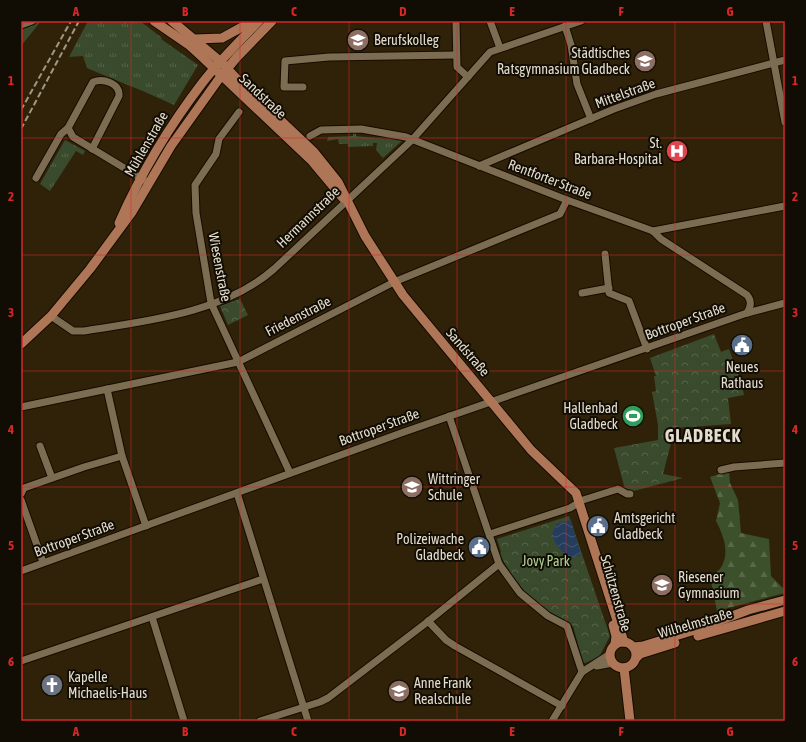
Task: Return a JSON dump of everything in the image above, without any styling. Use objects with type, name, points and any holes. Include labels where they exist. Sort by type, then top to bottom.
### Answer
[{"type":"main road","name":"Sandstraße","points":[[154,21],[189,45],[312,161],[338,194],[346,200]]},
{"type":"main road","name":"Sandstraße","points":[[172,21],[224,65],[314,152],[338,182],[346,200],[394,282],[436,336],[492,401]]},
{"type":"main road","points":[[195,39],[222,38],[253,21]]},
{"type":"main road","points":[[224,65],[258,21]]},
{"type":"main road","points":[[224,65],[272,21]]},
{"type":"main road","name":"Mühlenstraße","points":[[50,316],[90,269],[112,239],[146,181],[181,112],[224,65]]},
{"type":"main road","points":[[21,344],[50,316]]},
{"type":"main road","name":"Schützenstraße","points":[[492,401],[532,450],[564,483],[571,487],[576,493],[577,504],[616,636],[615,644]]},
{"type":"main road","name":"Schützenstraße","points":[[577,504],[624,642]]},
{"type":"main road","name":"Wilhelmstraße","points":[[634,647],[643,646],[698,630],[748,610],[785,600]]},
{"type":"main road","name":"Wilhelmstraße","points":[[637,656],[645,652],[714,631],[785,611]]},
{"type":"main road","points":[[624,642],[634,647],[637,656],[633,664],[624,668],[619,667],[611,658],[615,644],[624,642]]},
{"type":"main road","points":[[624,668],[630,721]]},
{"type":"street","points":[[21,24],[32,21]]},
{"type":"street","points":[[456,21],[457,67],[468,77]]},
{"type":"street","points":[[490,21],[500,48]]},
{"type":"street","name":"Hermannstraße","points":[[50,316],[73,331],[84,331],[179,314],[245,290],[260,281],[412,140],[490,52],[582,21]]},
{"type":"street","points":[[766,21],[785,122]]},
{"type":"street","points":[[565,26],[571,45],[577,84],[591,119]]},
{"type":"street","points":[[303,87],[284,87],[284,61],[329,57],[456,55]]},
{"type":"street","name":"Mittelstraße","points":[[479,166],[591,119],[656,94],[785,60]]},
{"type":"street","points":[[36,178],[61,134],[68,128],[93,82],[100,79],[116,86],[119,91],[119,96],[92,149]]},
{"type":"street","name":"Wiesenstraße","points":[[239,112],[219,140],[212,161],[195,186],[196,214],[211,303],[290,472]]},
{"type":"street","points":[[68,128],[73,137],[146,181]]},
{"type":"street","name":"Rentforter Straße","points":[[310,136],[321,130],[361,129],[388,133],[412,140],[566,200],[653,231],[661,239],[747,295],[750,299],[750,306],[747,313]]},
{"type":"street","name":"Friedenstraße","points":[[21,407],[238,362],[394,282],[560,214],[566,200]]},
{"type":"street","points":[[653,231],[785,206]]},
{"type":"street","points":[[605,254],[609,293],[629,301],[647,349]]},
{"type":"street","points":[[582,293],[609,288]]},
{"type":"street","name":"Bottroper Straße","points":[[21,571],[237,493],[290,472],[449,416],[647,349],[747,313],[785,303]]},
{"type":"street","points":[[107,389],[122,456],[146,526]]},
{"type":"street","points":[[449,416],[500,564],[520,593],[548,616],[567,626],[582,672]]},
{"type":"street","points":[[40,446],[52,478]]},
{"type":"street","points":[[21,494],[24,488],[122,456]]},
{"type":"street","points":[[721,470],[739,466],[785,463]]},
{"type":"street","points":[[490,534],[618,489],[630,494]]},
{"type":"street","points":[[237,493],[308,721]]},
{"type":"street","points":[[21,500],[43,562]]},
{"type":"street","points":[[260,721],[304,708],[333,695],[500,564]]},
{"type":"street","points":[[21,661],[264,580]]},
{"type":"street","points":[[152,617],[184,721]]},
{"type":"street","points":[[428,622],[446,640],[455,646],[562,706]]},
{"type":"street","points":[[552,721],[582,672],[611,658]]},
{"type":"green space","points":[[41,21],[21,46],[21,27]]},
{"type":"green space","points":[[88,21],[140,21],[162,38],[161,39],[198,65],[174,105],[87,68],[83,56],[69,57]]},
{"type":"green space","points":[[353,132],[356,132],[356,136],[387,139],[388,135],[404,139],[383,158],[376,150],[377,143],[373,143],[373,146],[348,147],[348,144],[339,144],[338,139],[327,141],[328,137],[353,136]]},
{"type":"green space","points":[[65,140],[85,151],[83,155],[76,151],[50,191],[40,184]]},
{"type":"green space","points":[[240,299],[248,315],[228,325],[220,306]]},
{"type":"green space","points":[[714,334],[721,352],[729,349],[744,395],[728,398],[731,424],[675,428],[663,474],[683,478],[626,493],[614,448],[658,440],[658,425],[652,392],[656,391],[654,376],[656,376],[650,358]]},
{"type":"green space","points":[[729,471],[730,483],[738,500],[741,533],[769,539],[771,576],[785,590],[785,593],[717,611],[710,576],[720,569],[723,563],[725,557],[725,544],[716,521],[720,503],[710,477]]},
{"type":"green space","name":"Jovy Park","points":[[569,516],[610,636],[599,657],[585,663],[583,662],[573,626],[541,607],[523,589],[512,575],[500,554],[501,552],[497,539]]},
{"type":"water","points":[[571,520],[581,555],[574,557],[566,554],[560,549],[552,534],[556,524]]},
{"type":"railway","points":[[21,110],[71,21]]},
{"type":"railway","points":[[21,129],[79,21]]},
{"type":"place","name":"Berufskolleg","points":[[358,40]]},
{"type":"place","name":"Städtisches Ratsgymnasium Gladbeck","points":[[645,61]]},
{"type":"place","name":"St. Barbara-Hospital","points":[[677,151]]},
{"type":"place","name":"Neues Rathaus","points":[[742,345]]},
{"type":"place","name":"Hallenbad Gladbeck","points":[[633,416]]},
{"type":"place","name":"Wittringer Schule","points":[[412,487]]},
{"type":"place","name":"Amtsgericht Gladbeck","points":[[598,526]]},
{"type":"place","name":"Polizeiwache Gladbeck","points":[[479,547]]},
{"type":"place","name":"Riesener Gymnasium","points":[[662,585]]},
{"type":"place","name":"Kapelle Michaelis-Haus","points":[[52,685]]},
{"type":"place","name":"Anne Frank Realschule","points":[[399,691]]},
{"type":"district","name":"GLADBECK","points":[[703,435]]}]
